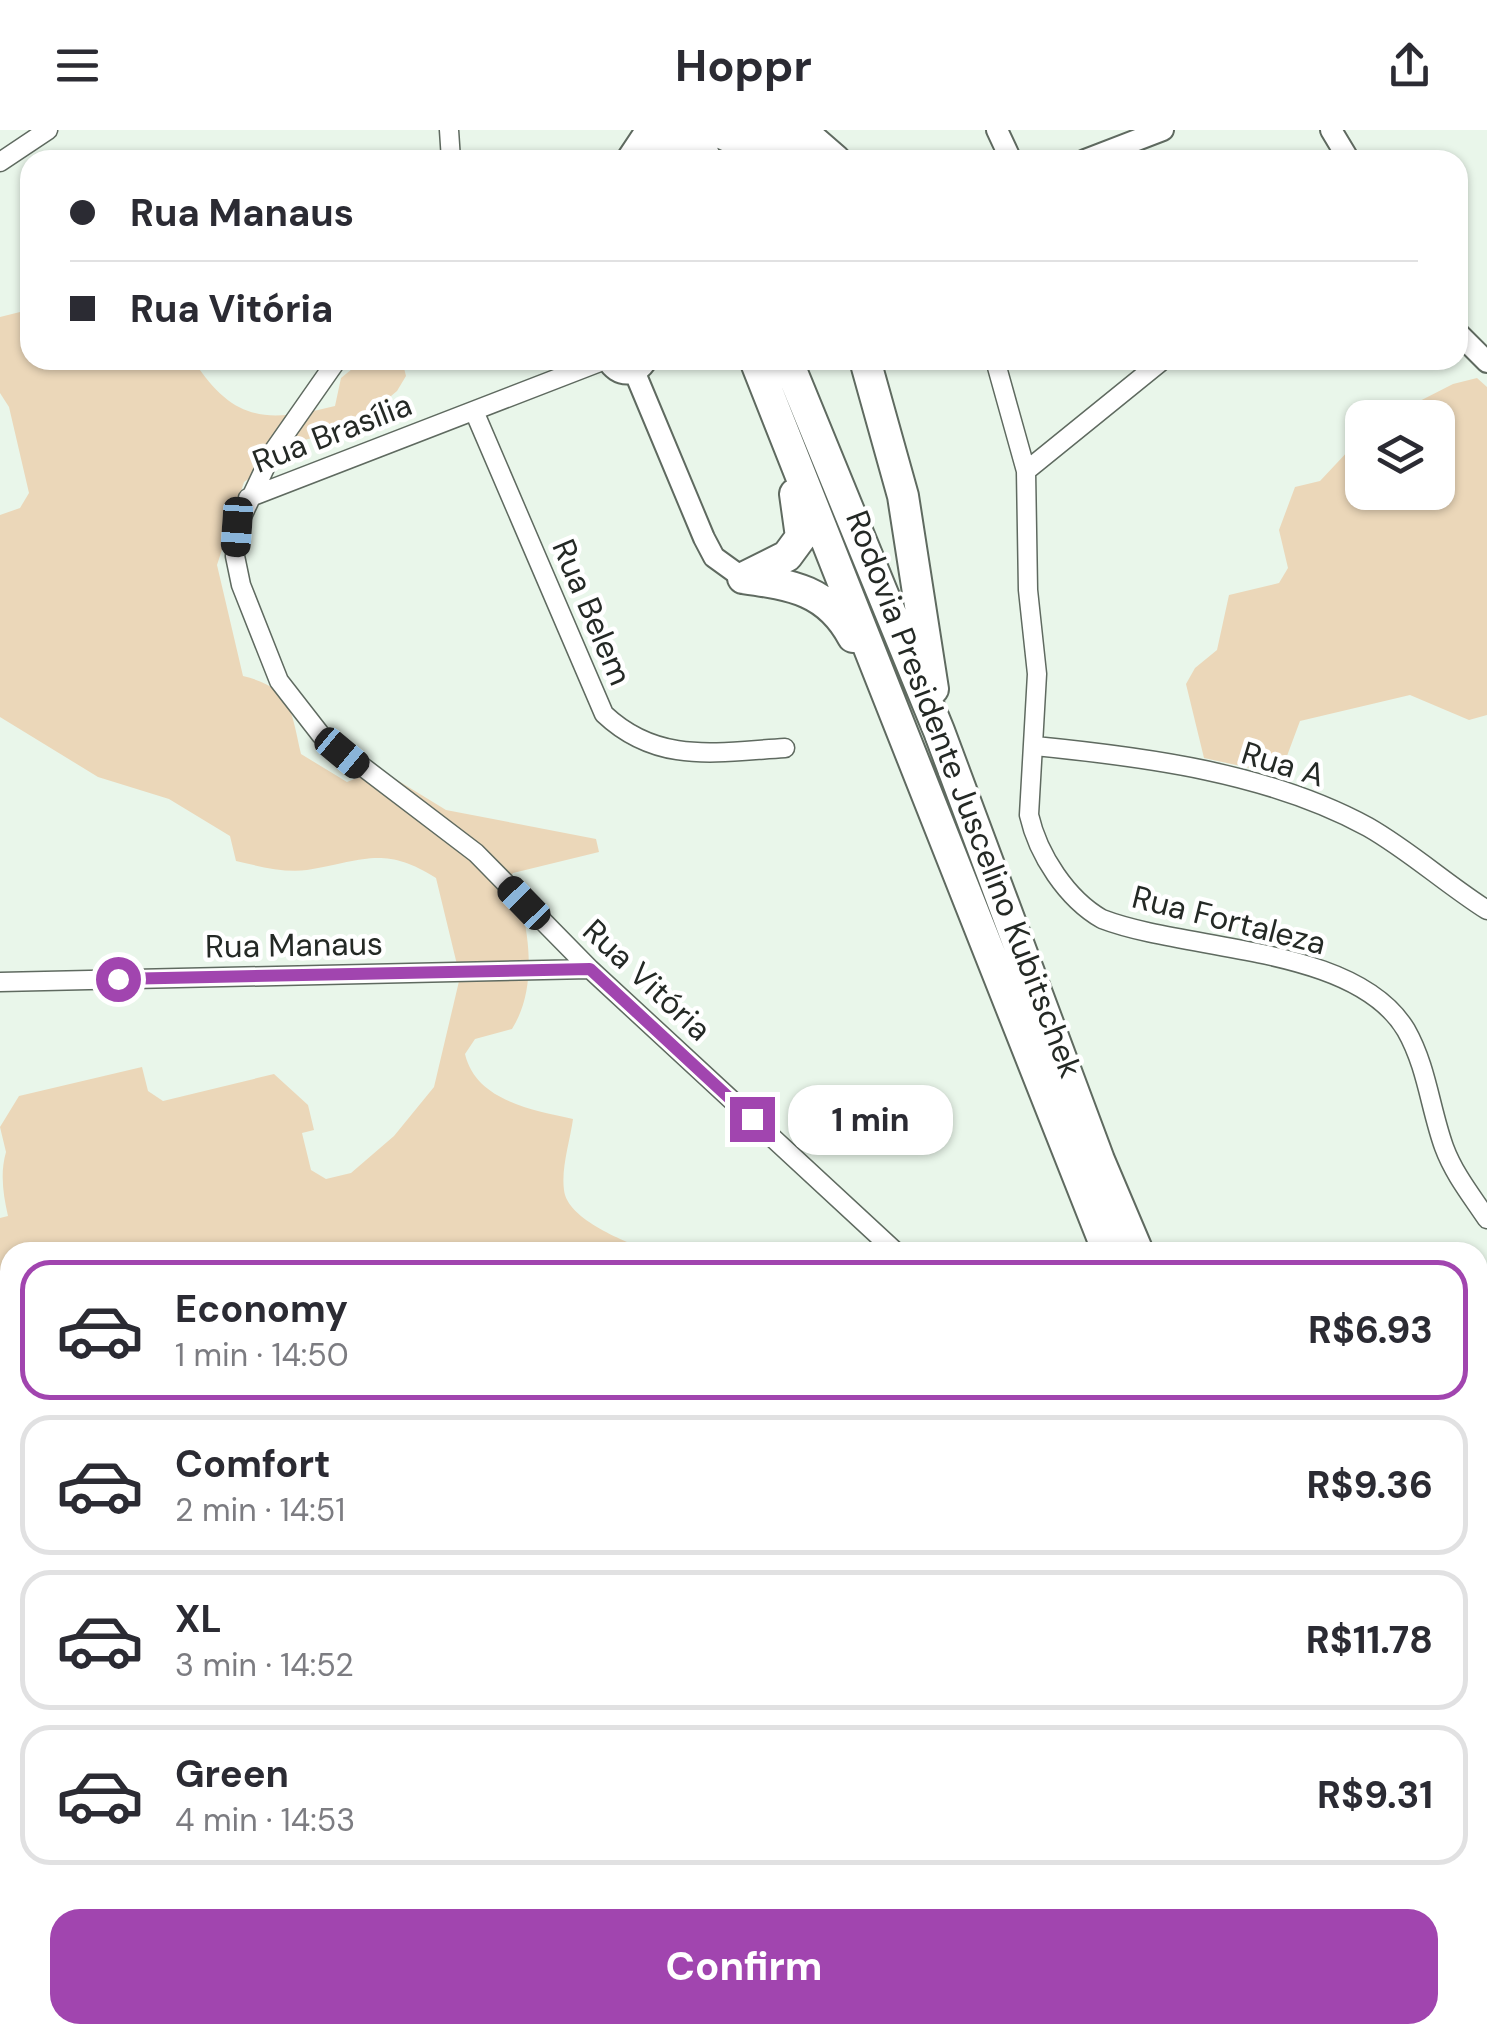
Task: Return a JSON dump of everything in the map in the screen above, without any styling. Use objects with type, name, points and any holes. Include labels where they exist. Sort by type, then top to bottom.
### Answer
[{"type":"highway","points":[[717,130],[744,142],[812,140],[824,150]]},
{"type":"highway","points":[[743,578],[787,556],[801,537],[802,524],[757,370]]},
{"type":"highway","name":"Rodovia Presidente Juscelino Kubitschek","points":[[758,370],[912,749],[1104,1242]]},
{"type":"highway","name":"Rodovia Presidente Juscelino Kubitschek","points":[[791,370],[939,731],[1099,1160],[1134,1242]]},
{"type":"highway","points":[[868,370],[904,496],[939,731]]},
{"type":"highway","points":[[743,578],[796,586],[834,608],[912,749]]},
{"type":"street","points":[[0,162],[48,130]]},
{"type":"street","points":[[1112,150],[1163,130]]},
{"type":"street","points":[[1468,343],[1487,362]]},
{"type":"street","name":"Rua Vitória","points":[[330,370],[272,453],[237,527],[235,556],[242,586],[279,680],[300,712],[364,771],[476,853],[590,969],[885,1242]]},
{"type":"street","name":"Rua Brasília","points":[[248,498],[580,370]]},
{"type":"street","points":[[643,370],[714,558],[743,578]]},
{"type":"street","name":"Rua Fortaleza","points":[[998,370],[1026,472],[1028,590],[1038,674],[1030,799],[1034,836],[1079,906],[1124,928],[1292,962],[1339,978],[1376,998],[1406,1032],[1427,1078],[1454,1172],[1487,1219]]},
{"type":"street","points":[[1026,472],[1151,370]]},
{"type":"street","name":"Rua Belem","points":[[474,411],[604,714],[646,745],[691,754],[786,748]]},
{"type":"street","name":"Rua A","points":[[1035,746],[1172,765],[1323,807],[1368,828],[1487,910]]},
{"type":"street","name":"Rua Manaus","points":[[0,982],[590,969]]},
{"type":"shaded area","points":[[20,312],[20,370],[200,370],[223,396],[253,413],[289,415],[335,406],[341,378],[351,370],[404,370],[406,376],[397,391],[353,428],[304,440],[244,482],[217,565],[243,676],[280,694],[291,713],[301,754],[347,782],[379,769],[446,810],[596,839],[599,852],[513,873],[504,888],[507,900],[522,909],[525,924],[529,970],[524,1001],[512,1029],[475,1039],[465,1054],[471,1070],[493,1093],[524,1107],[573,1119],[564,1173],[568,1201],[587,1220],[628,1242],[0,1242],[0,1218],[8,1216],[3,1184],[6,1152],[0,1127],[19,1096],[142,1067],[148,1091],[163,1101],[274,1074],[308,1105],[314,1130],[302,1133],[311,1170],[326,1179],[351,1173],[394,1136],[434,1087],[460,977],[436,878],[387,859],[298,871],[236,861],[230,836],[169,799],[98,777],[0,717],[0,515],[20,508],[29,493],[9,407],[0,393],[0,317]]},
{"type":"shaded area","points":[[1477,378],[1487,387],[1487,715],[1469,720],[1410,695],[1300,721],[1284,764],[1259,770],[1204,758],[1186,684],[1195,668],[1217,650],[1229,595],[1279,583],[1288,568],[1279,530],[1295,487],[1320,481],[1345,454],[1345,510],[1455,510],[1455,400],[1422,400],[1453,384]]},
{"type":"route","points":[[118,979],[590,969],[752,1119]]}]
